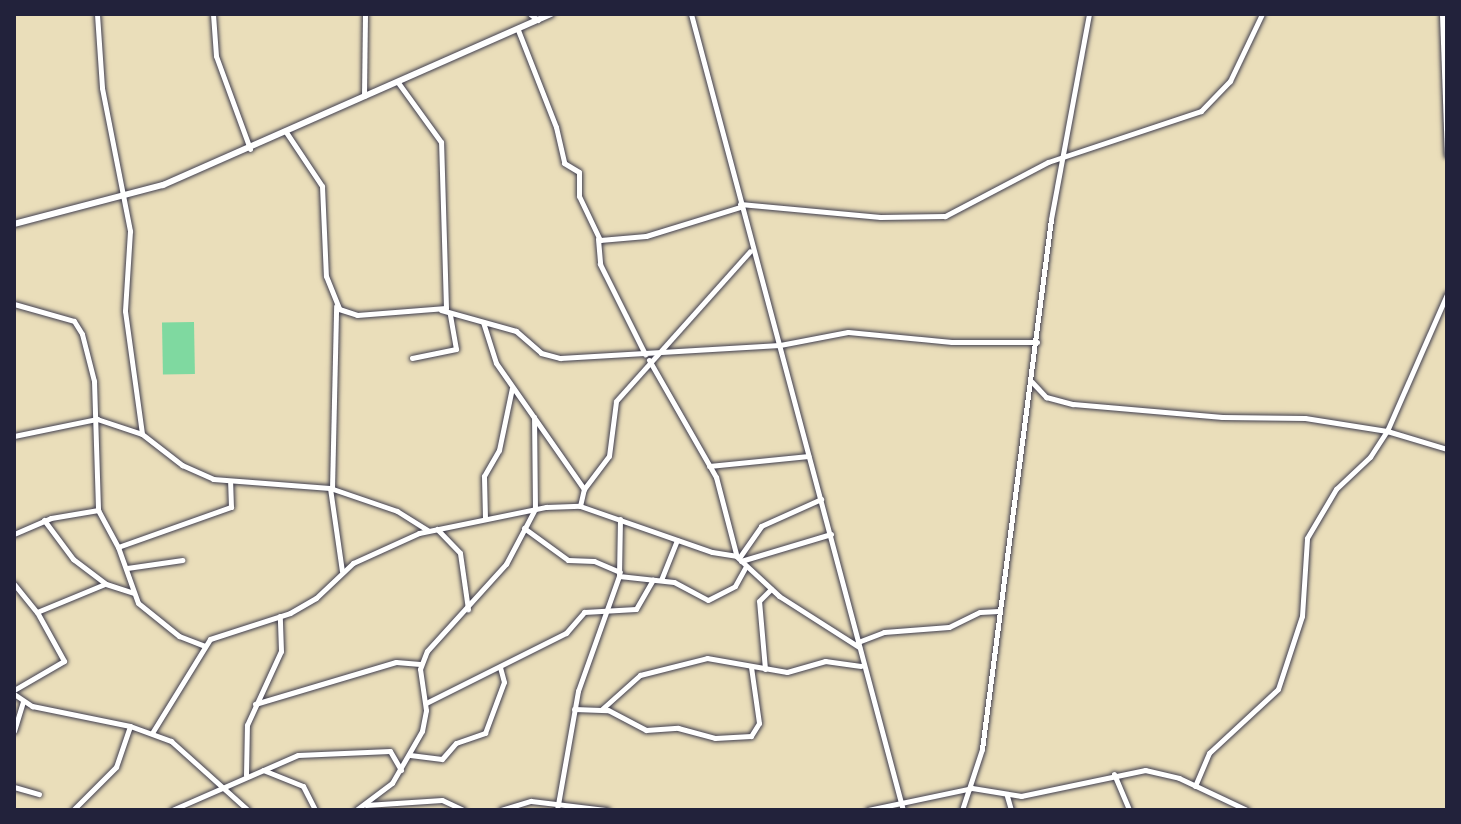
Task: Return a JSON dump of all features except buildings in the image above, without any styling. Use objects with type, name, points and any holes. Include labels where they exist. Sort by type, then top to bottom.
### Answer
[{"type":"street","points":[[97,14],[102,88],[130,231],[125,311],[142,434]]},
{"type":"street","points":[[213,14],[216,56],[250,149]]},
{"type":"street","points":[[364,96],[365,14]]},
{"type":"street","points":[[530,14],[538,20]]},
{"type":"street","points":[[14,224],[124,197],[250,149],[551,14]]},
{"type":"street","points":[[691,14],[750,250],[780,345],[831,534],[861,666],[903,810]]},
{"type":"street","points":[[962,810],[972,788],[1032,382],[1061,157],[1089,14]]},
{"type":"street","points":[[598,237],[646,236],[740,205],[938,218],[1061,157],[1207,107],[1230,81],[1262,14]]},
{"type":"street","points":[[1442,14],[1447,155]]},
{"type":"street","points":[[518,30],[556,127],[564,163],[579,172],[578,192],[598,237],[600,264],[647,357],[709,466],[733,530],[739,558],[745,568],[771,589],[858,645]]},
{"type":"street","points":[[397,81],[441,142],[449,299],[441,310]]},
{"type":"street","points":[[286,132],[322,186],[326,276],[336,305],[331,488],[342,571]]},
{"type":"street","points":[[657,353],[750,250]]},
{"type":"street","points":[[1195,786],[1209,753],[1278,689],[1302,616],[1307,538],[1336,489],[1370,457],[1387,431],[1447,294]]},
{"type":"street","points":[[14,304],[74,321],[91,365],[97,419],[98,510],[118,547],[134,593],[151,616],[203,645]]},
{"type":"street","points":[[336,305],[357,315],[441,310],[516,331],[553,357],[647,357],[657,353],[780,345],[871,331],[952,342],[1037,342]]},
{"type":"street","points":[[412,358],[456,349],[455,322],[449,312]]},
{"type":"street","points":[[483,322],[492,356],[584,489]]},
{"type":"street","points":[[580,506],[584,489],[609,456],[616,401],[647,357]]},
{"type":"street","points":[[1032,382],[1046,397]]},
{"type":"street","points":[[485,518],[484,473],[499,450],[512,388]]},
{"type":"street","points":[[1029,403],[1046,397],[1118,409],[1305,418],[1387,431],[1447,449]]},
{"type":"street","points":[[356,810],[401,770],[425,724],[426,703],[420,664],[432,643],[468,610],[506,564],[535,509],[534,417]]},
{"type":"street","points":[[14,436],[97,419],[142,434],[182,465],[230,483],[331,488],[405,515],[429,530]]},
{"type":"street","points":[[709,466],[808,456]]},
{"type":"street","points":[[118,547],[231,507],[230,483]]},
{"type":"street","points":[[739,558],[756,530],[821,499]]},
{"type":"street","points":[[152,733],[203,645],[250,623],[280,616],[316,598],[342,571],[429,530],[535,509],[580,506],[739,558],[831,534]]},
{"type":"street","points":[[14,534],[44,520],[98,510]]},
{"type":"street","points":[[558,806],[574,709],[619,574],[620,519]]},
{"type":"street","points":[[44,520],[67,554],[106,584],[134,593]]},
{"type":"street","points":[[436,528],[460,553],[468,610]]},
{"type":"street","points":[[524,528],[568,560],[594,561],[619,574],[661,580],[714,599],[735,586],[745,568]]},
{"type":"street","points":[[661,580],[677,540]]},
{"type":"street","points":[[127,568],[182,560]]},
{"type":"street","points":[[426,703],[566,633],[584,612],[636,609],[653,580]]},
{"type":"street","points":[[14,584],[37,612],[64,661],[14,692],[23,702],[152,733],[181,747],[224,784],[248,810]]},
{"type":"street","points":[[37,612],[106,584]]},
{"type":"street","points":[[765,669],[760,598],[771,589]]},
{"type":"street","points":[[858,645],[884,632],[949,627],[980,612],[999,611]]},
{"type":"street","points":[[246,775],[245,735],[255,704],[281,651],[280,616]]},
{"type":"street","points":[[602,709],[621,688],[647,672],[707,658],[792,672],[832,660],[861,666]]},
{"type":"street","points":[[255,704],[396,662],[420,664]]},
{"type":"street","points":[[410,755],[442,759],[456,743],[485,733],[504,682],[500,667]]},
{"type":"street","points":[[574,709],[602,709],[646,730],[678,728],[715,738],[751,736],[759,723],[751,667]]},
{"type":"street","points":[[14,731],[23,702]]},
{"type":"street","points":[[73,810],[116,767],[130,726]]},
{"type":"street","points":[[172,810],[224,784],[298,755],[363,749],[392,752],[401,770]]},
{"type":"street","points":[[260,770],[284,774],[303,786],[315,810]]},
{"type":"street","points":[[868,810],[972,788],[1007,796],[1114,774],[1153,771],[1247,810]]},
{"type":"street","points":[[1114,774],[1129,810]]},
{"type":"street","points":[[14,787],[39,794]]},
{"type":"street","points":[[1007,796],[1011,810]]},
{"type":"street","points":[[365,805],[442,800],[463,810]]},
{"type":"street","points":[[501,810],[524,801],[607,810]]},
{"type":"green space","points":[[194,322],[195,374],[163,375],[162,323]]}]
